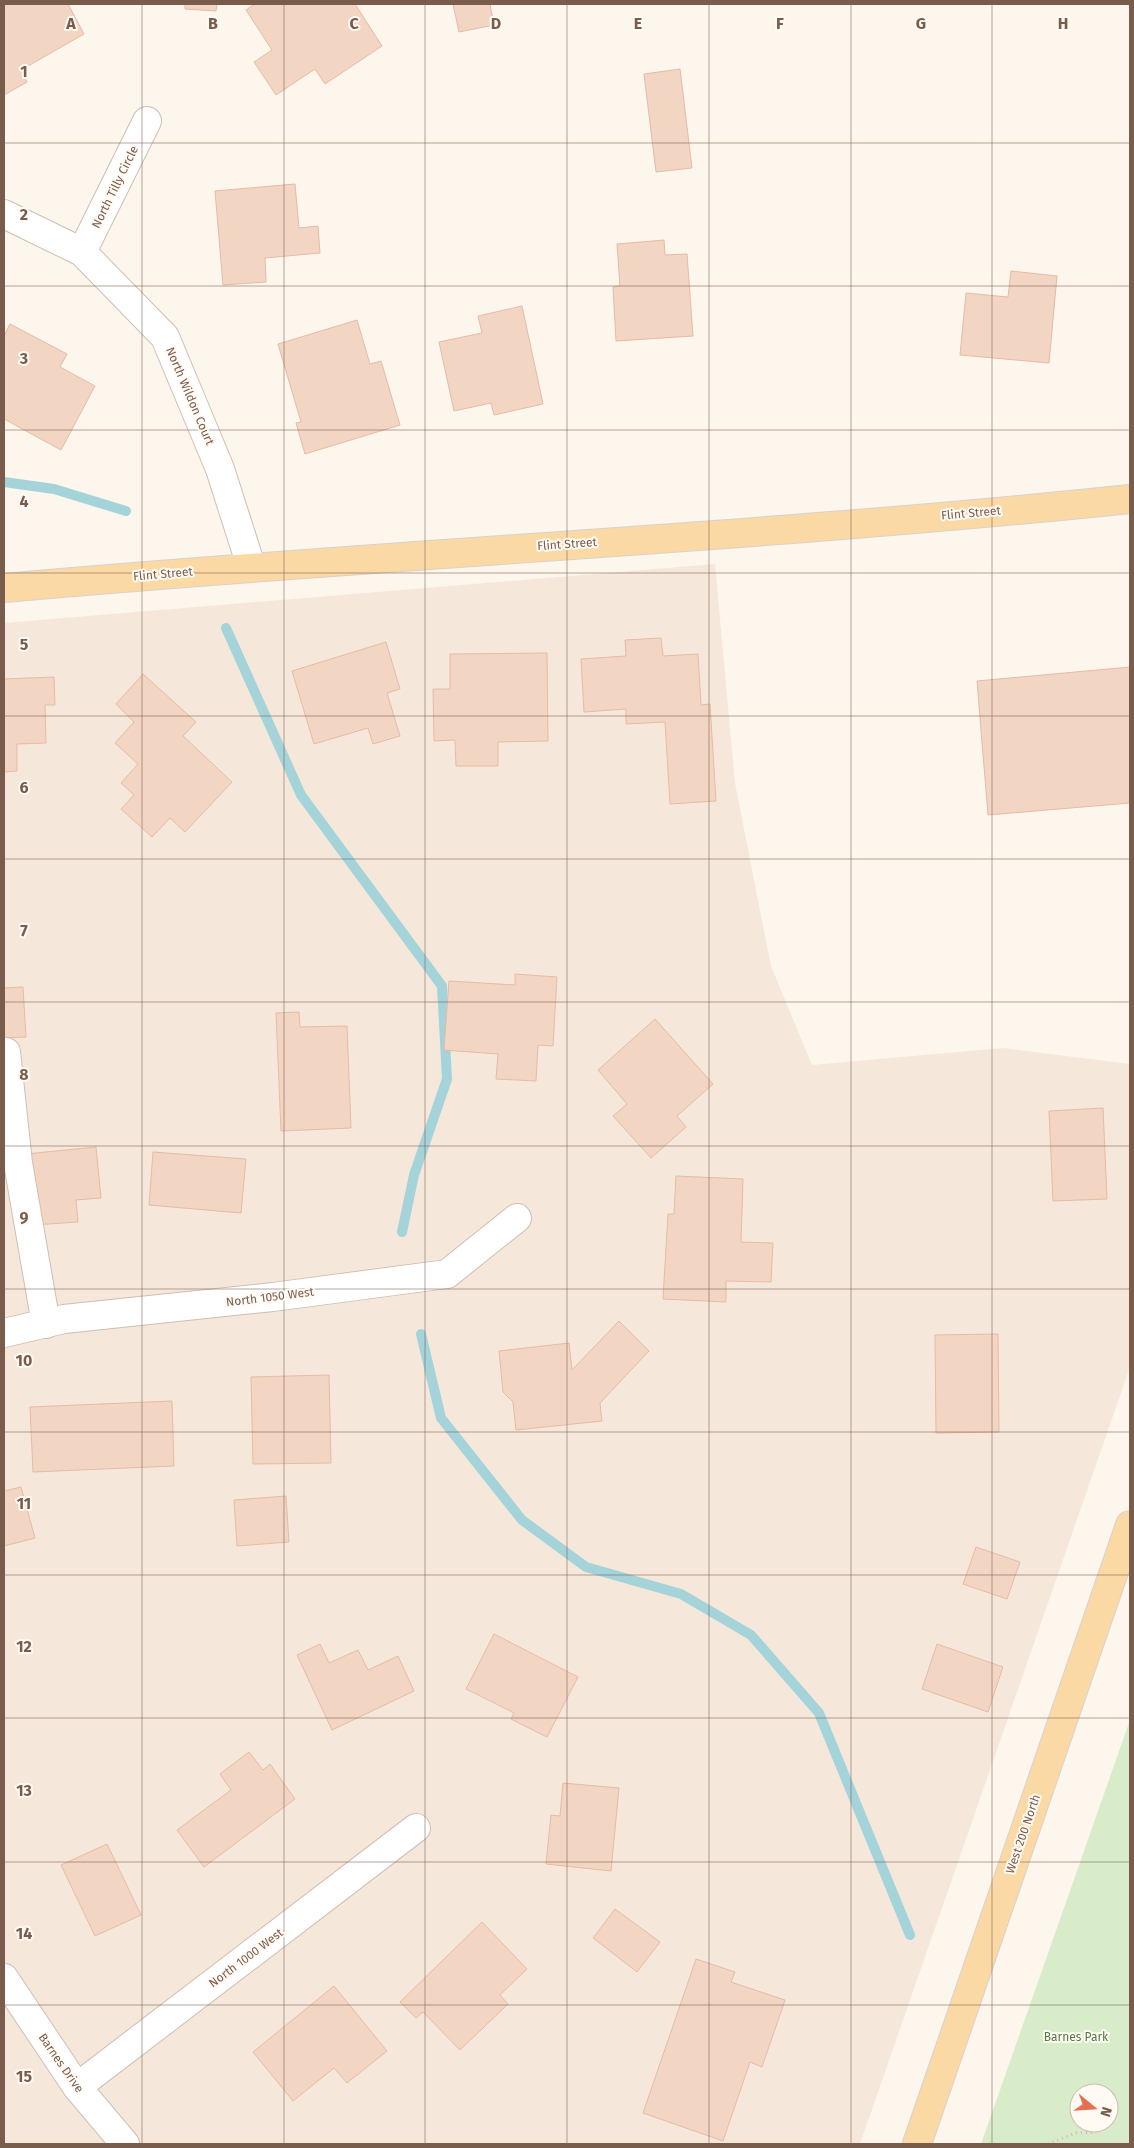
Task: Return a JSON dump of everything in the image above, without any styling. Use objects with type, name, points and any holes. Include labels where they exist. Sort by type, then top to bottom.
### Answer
[{"type":"main road","name":"Flint Street","points":[[4,588],[251,566],[798,528],[1130,499]]},
{"type":"main road","name":"West 200 North","points":[[917,2144],[1130,1525]]},
{"type":"street","name":"North Tilly Circle","points":[[82,252],[147,121]]},
{"type":"street","name":"North Wildon Court","points":[[4,214],[82,252],[165,337],[220,469],[251,566]]},
{"type":"street","points":[[6,1052],[18,1163],[46,1324]]},
{"type":"street","name":"North 1050 West","points":[[4,1333],[64,1319],[273,1297],[448,1274],[517,1218]]},
{"type":"street","name":"North 1000 West","points":[[77,2087],[416,1828]]},
{"type":"street","name":"Barnes Drive","points":[[4,1978],[77,2087],[125,2144]]},
{"type":"path","points":[[1048,2144],[1076,2133]]},
{"type":"shaded area","points":[[715,564],[735,783],[771,966],[812,1065],[1003,1048],[1130,1064],[1130,1367],[860,2144],[4,2144],[4,623]]},
{"type":"green space","name":"Barnes Park","points":[[1130,1720],[1130,2144],[981,2144]]},
{"type":"building","points":[[4,4],[68,4],[84,34],[21,70],[27,82],[4,95]]},
{"type":"building","points":[[185,4],[217,4],[216,11],[185,9]]},
{"type":"building","points":[[255,4],[355,4],[382,46],[325,84],[315,69],[276,95],[254,62],[272,50],[246,10]]},
{"type":"building","points":[[453,4],[490,4],[494,25],[459,32]]},
{"type":"building","points":[[680,69],[692,168],[656,172],[644,74]]},
{"type":"building","points":[[295,184],[299,228],[318,226],[320,253],[265,258],[266,282],[223,285],[215,191]]},
{"type":"building","points":[[664,240],[665,255],[687,254],[693,336],[616,341],[613,287],[620,286],[617,244]]},
{"type":"building","points":[[1011,271],[1057,276],[1049,363],[960,355],[966,293],[1008,297]]},
{"type":"building","points":[[522,306],[543,404],[494,415],[491,403],[454,411],[439,342],[482,333],[478,316]]},
{"type":"building","points":[[357,320],[370,364],[381,361],[400,425],[305,454],[296,423],[301,422],[278,344]]},
{"type":"building","points":[[10,324],[67,354],[60,367],[95,386],[61,450],[4,419],[4,336]]},
{"type":"building","points":[[661,638],[663,656],[698,654],[701,705],[710,704],[716,801],[670,804],[665,722],[626,724],[626,709],[584,712],[581,659],[626,656],[625,640]]},
{"type":"building","points":[[386,642],[400,689],[387,693],[400,736],[373,744],[368,728],[314,744],[292,671]]},
{"type":"building","points":[[547,653],[548,741],[498,742],[498,766],[456,766],[455,740],[434,741],[433,689],[450,689],[450,654]]},
{"type":"building","points":[[1130,667],[1130,803],[988,815],[977,681]]},
{"type":"building","points":[[143,674],[196,722],[183,736],[232,782],[185,832],[170,818],[152,837],[121,809],[134,795],[121,783],[138,764],[115,743],[134,722],[116,704]]},
{"type":"building","points":[[54,677],[55,705],[45,705],[46,743],[17,744],[17,771],[4,772],[4,679]]},
{"type":"building","points":[[515,974],[557,977],[553,1046],[538,1045],[536,1081],[496,1079],[498,1054],[444,1050],[449,981],[515,985]]},
{"type":"building","points":[[23,987],[26,1037],[4,1038],[4,988]]},
{"type":"building","points":[[299,1012],[300,1027],[347,1026],[351,1128],[281,1131],[276,1013]]},
{"type":"building","points":[[655,1019],[713,1084],[677,1116],[686,1127],[651,1158],[613,1116],[627,1104],[598,1070]]},
{"type":"building","points":[[1103,1108],[1107,1199],[1053,1201],[1049,1111]]},
{"type":"building","points":[[96,1147],[101,1198],[76,1200],[78,1222],[33,1225],[26,1154]]},
{"type":"building","points":[[153,1152],[246,1159],[241,1213],[149,1205]]},
{"type":"building","points":[[676,1176],[743,1179],[741,1242],[773,1243],[771,1282],[726,1281],[726,1302],[663,1299],[668,1214],[674,1214]]},
{"type":"building","points":[[619,1321],[649,1351],[600,1403],[602,1421],[516,1430],[513,1402],[503,1392],[499,1351],[569,1343],[572,1370]]},
{"type":"building","points":[[998,1334],[999,1432],[936,1433],[935,1335]]},
{"type":"building","points":[[329,1375],[331,1463],[253,1464],[251,1377]]},
{"type":"building","points":[[172,1401],[174,1466],[33,1472],[30,1407]]},
{"type":"building","points":[[21,1487],[35,1538],[4,1546],[4,1491]]},
{"type":"building","points":[[286,1496],[289,1542],[237,1546],[234,1500]]},
{"type":"building","points":[[976,1547],[1020,1562],[1007,1599],[963,1584]]},
{"type":"building","points":[[494,1634],[578,1677],[547,1737],[511,1719],[514,1713],[466,1689]]},
{"type":"building","points":[[320,1644],[329,1663],[358,1650],[368,1670],[398,1656],[414,1691],[332,1730],[297,1655]]},
{"type":"building","points":[[937,1644],[1003,1667],[988,1712],[922,1689]]},
{"type":"building","points":[[249,1752],[263,1770],[270,1764],[295,1799],[204,1867],[177,1830],[231,1790],[220,1774]]},
{"type":"building","points":[[563,1783],[619,1788],[611,1871],[546,1864],[551,1815],[560,1816]]},
{"type":"building","points":[[107,1844],[141,1915],[95,1936],[61,1865]]},
{"type":"building","points":[[615,1909],[660,1942],[637,1972],[593,1938]]},
{"type":"building","points":[[482,1922],[527,1969],[500,1995],[508,2004],[460,2050],[423,2012],[416,2018],[400,2002]]},
{"type":"building","points":[[696,1959],[735,1972],[731,1982],[785,2000],[762,2067],[750,2062],[723,2141],[643,2113]]},
{"type":"building","points":[[334,1986],[387,2051],[347,2083],[334,2068],[293,2101],[253,2052]]},
{"type":"waterway","points":[[4,482],[54,489],[126,511]]},
{"type":"waterway","points":[[226,628],[301,795],[442,986],[447,1079],[414,1175],[402,1232]]},
{"type":"waterway","points":[[421,1334],[441,1418],[522,1520],[586,1567],[681,1594],[751,1635],[819,1713],[910,1935]]}]
